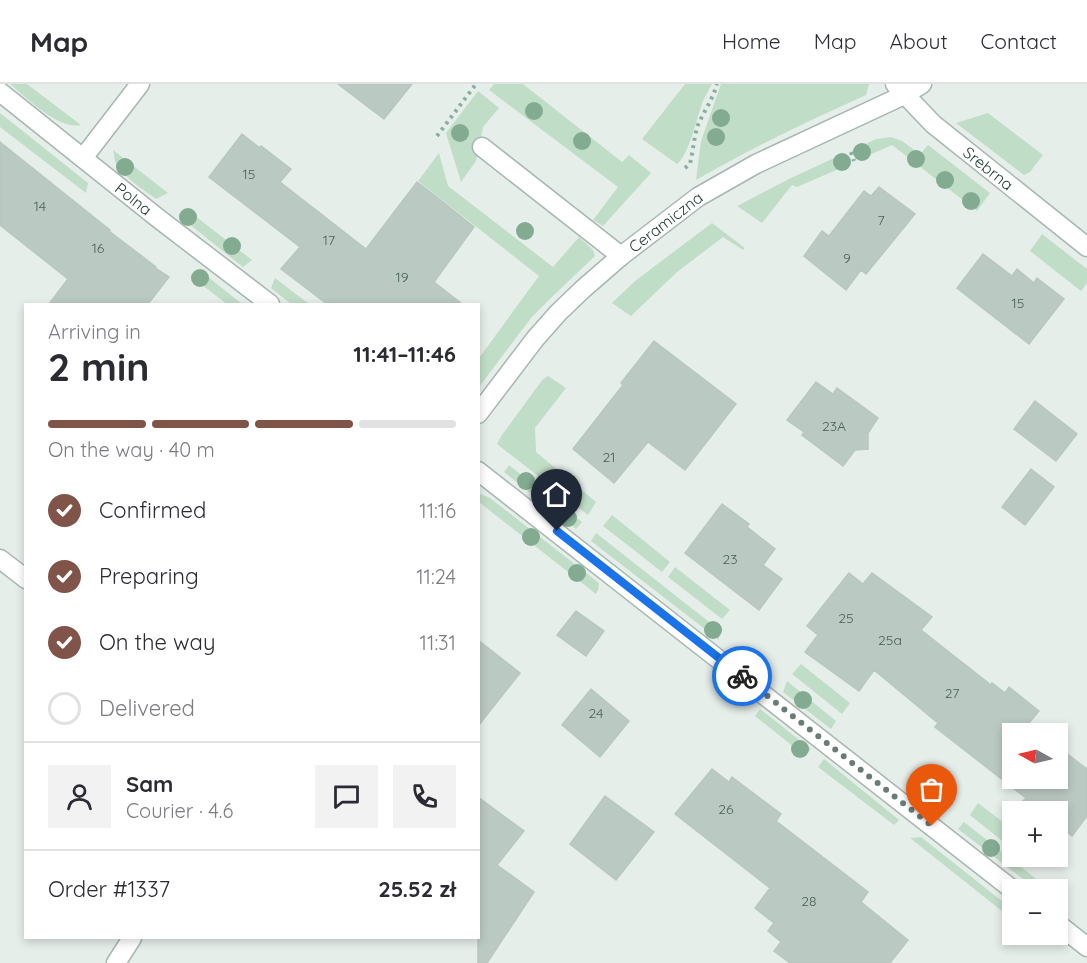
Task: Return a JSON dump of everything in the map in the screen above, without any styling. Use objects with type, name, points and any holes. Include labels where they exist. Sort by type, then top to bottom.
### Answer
[{"type":"street","points":[[83,158],[140,84]]},
{"type":"street","name":"Ceramiczna","points":[[480,411],[535,339],[558,313],[621,256],[698,197],[900,89],[922,84]]},
{"type":"street","name":"Srebrna","points":[[900,89],[933,124],[1087,247]]},
{"type":"street","name":"Polna","points":[[0,92],[203,254],[269,303]]},
{"type":"street","points":[[482,147],[621,256]]},
{"type":"street","points":[[480,473],[1002,881]]},
{"type":"street","points":[[0,559],[24,577]]},
{"type":"street","points":[[1068,932],[1087,947]]},
{"type":"street","points":[[116,963],[131,939]]},
{"type":"path","points":[[437,136],[476,84]]},
{"type":"path","points":[[682,171],[690,164],[697,128],[711,102],[717,84]]},
{"type":"green space","points":[[10,84],[27,84],[81,125],[63,123],[53,118]]},
{"type":"green space","points":[[494,84],[523,84],[622,162],[629,155],[651,173],[603,226],[593,220],[618,187],[489,90]]},
{"type":"green space","points":[[685,84],[712,84],[703,101],[689,144],[677,164],[642,139]]},
{"type":"green space","points":[[721,84],[869,84],[866,95],[780,135],[696,180],[701,141]]},
{"type":"green space","points":[[478,91],[499,108],[483,127],[476,161],[461,182],[446,133]]},
{"type":"green space","points":[[0,113],[88,183],[86,193],[0,127]]},
{"type":"green space","points":[[988,113],[1043,155],[1030,172],[1024,175],[956,123]]},
{"type":"green space","points":[[891,137],[902,141],[920,154],[928,145],[990,193],[977,211],[892,145],[858,160],[853,150],[876,139]]},
{"type":"green space","points":[[113,150],[168,193],[156,199],[133,182],[118,166]]},
{"type":"green space","points":[[439,153],[448,186],[553,267],[579,237],[593,250],[595,256],[531,318],[480,386],[480,357],[539,276],[418,181]]},
{"type":"green space","points":[[845,153],[850,164],[797,187],[792,185],[762,223],[737,206],[791,178]]},
{"type":"green space","points":[[186,209],[252,260],[243,267],[184,220]]},
{"type":"green space","points":[[712,223],[745,248],[743,250],[723,237],[677,272],[631,316],[612,303],[635,281]]},
{"type":"green space","points":[[1042,234],[1087,269],[1087,283],[1081,291],[1030,251]]},
{"type":"green space","points":[[203,273],[241,303],[226,303],[197,281]]},
{"type":"green space","points":[[275,278],[308,303],[290,303],[271,288]]},
{"type":"green space","points":[[548,376],[566,388],[535,428],[536,452],[596,502],[588,515],[497,444],[543,379]]},
{"type":"green space","points":[[509,465],[582,522],[576,529],[504,472]]},
{"type":"green space","points":[[480,494],[490,498],[599,583],[596,594],[480,503]]},
{"type":"green space","points":[[612,515],[670,562],[662,572],[603,526]]},
{"type":"green space","points":[[596,533],[718,629],[719,640],[591,541]]},
{"type":"green space","points":[[675,567],[730,610],[722,619],[668,577]]},
{"type":"green space","points":[[801,664],[850,703],[842,714],[792,674]]},
{"type":"green space","points":[[787,681],[836,721],[831,729],[783,692]]},
{"type":"green space","points":[[760,709],[811,749],[805,756],[755,716]]},
{"type":"green space","points":[[824,759],[899,820],[894,825],[818,767]]},
{"type":"green space","points":[[978,803],[1002,821],[1002,841],[970,815]]},
{"type":"green space","points":[[964,822],[1002,852],[1002,863],[958,829]]},
{"type":"green space","points":[[921,837],[1002,901],[1002,911],[910,838]]},
{"type":"green space","points":[[1007,867],[1021,867],[1036,879],[1023,879]]},
{"type":"building","points":[[338,84],[412,84],[384,119]]},
{"type":"building","points":[[242,134],[291,169],[280,182],[366,249],[417,182],[474,227],[434,282],[461,303],[326,303],[281,269],[300,247],[209,177]]},
{"type":"building","points":[[0,142],[169,277],[149,303],[50,303],[68,279],[0,225]]},
{"type":"building","points":[[879,187],[915,214],[866,274],[861,270],[846,290],[804,256],[822,231],[829,236],[864,191],[871,196]]},
{"type":"building","points":[[983,254],[1012,276],[1017,269],[1034,283],[1037,278],[1064,299],[1029,344],[957,288]]},
{"type":"building","points":[[654,341],[736,404],[685,470],[648,442],[614,483],[573,449]]},
{"type":"building","points":[[816,382],[833,394],[837,388],[878,418],[868,433],[868,449],[855,450],[843,466],[802,435],[804,432],[787,420]]},
{"type":"building","points":[[1035,401],[1077,434],[1056,461],[1014,429]]},
{"type":"building","points":[[1031,469],[1054,487],[1025,525],[1002,507]]},
{"type":"building","points":[[722,504],[749,524],[747,527],[775,549],[763,565],[782,579],[759,610],[685,553]]},
{"type":"building","points":[[849,573],[863,584],[872,573],[932,617],[921,630],[991,685],[992,683],[1005,693],[1009,687],[1039,711],[1029,723],[1002,723],[1002,779],[935,727],[938,723],[874,670],[859,691],[805,652],[818,635],[807,626]]},
{"type":"building","points":[[576,611],[604,631],[586,656],[557,635]]},
{"type":"building","points":[[480,642],[520,673],[480,723]]},
{"type":"building","points":[[591,689],[629,721],[600,757],[562,725]]},
{"type":"building","points":[[1068,755],[1087,769],[1087,816],[1072,836],[1068,833],[1068,801],[1023,801],[1026,798],[1014,789],[1068,789]]},
{"type":"building","points":[[712,769],[729,782],[732,777],[781,814],[776,821],[868,892],[861,902],[908,940],[890,963],[790,963],[774,951],[781,942],[768,931],[774,923],[755,908],[770,888],[675,814]]},
{"type":"building","points":[[605,796],[654,832],[616,880],[570,844]]},
{"type":"building","points":[[480,798],[524,831],[497,865],[534,892],[487,963],[478,963]]},
{"type":"way so far","points":[[742,676],[932,826]]},
{"type":"route","points":[[557,531],[742,676]]}]
